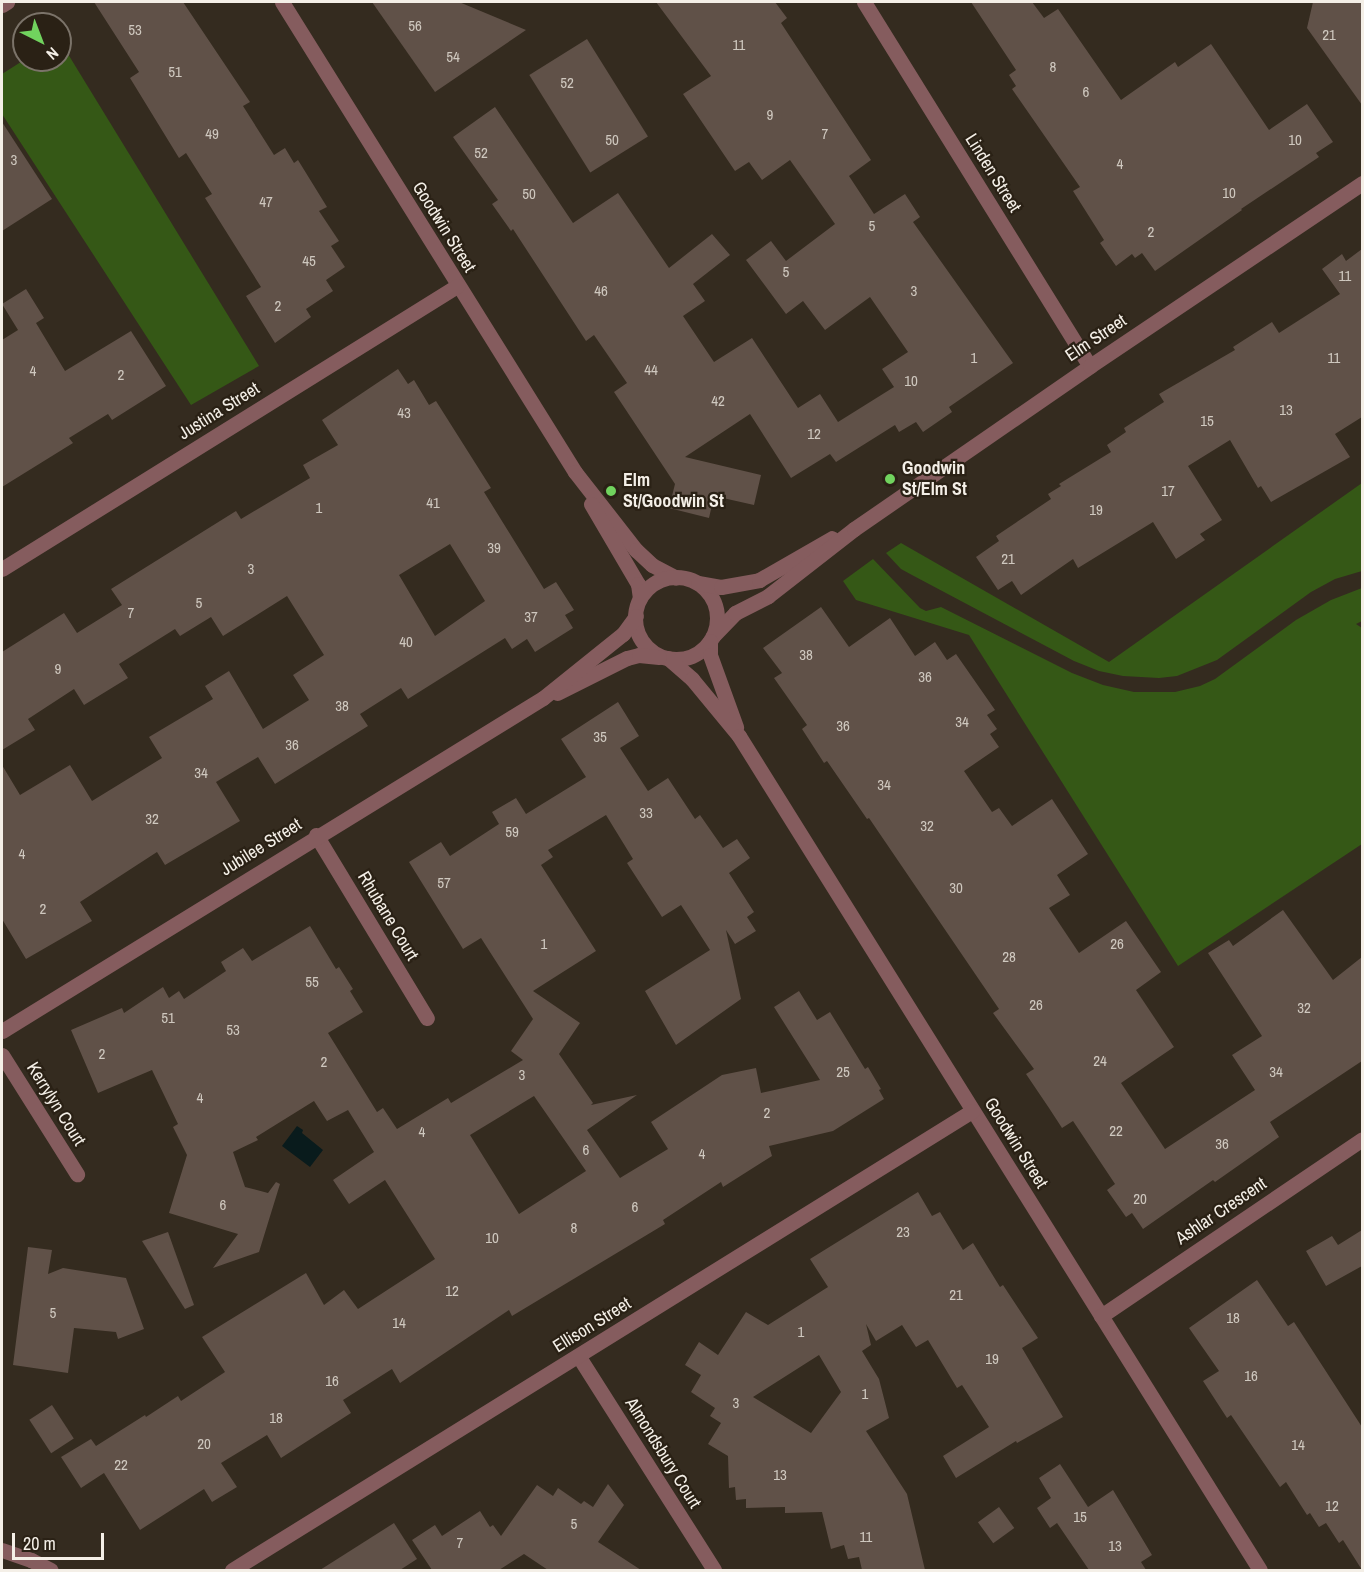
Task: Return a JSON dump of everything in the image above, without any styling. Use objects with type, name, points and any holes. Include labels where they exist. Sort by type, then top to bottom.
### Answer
[{"type":"street","points":[[2,5],[7,2]]},
{"type":"street","name":"Goodwin Street","points":[[282,2],[575,472],[610,540],[638,584],[640,598]]},
{"type":"street","name":"Linden Street","points":[[864,2],[1090,366]]},
{"type":"street","name":"Elm Street","points":[[711,639],[735,613],[768,596],[854,529],[1090,366],[1362,183]]},
{"type":"street","name":"Justina Street","points":[[2,569],[457,286]]},
{"type":"street","name":"Goodwin Street","points":[[575,472],[636,550],[652,565],[676,578]]},
{"type":"street","name":"Elm Street","points":[[698,583],[721,587],[759,580],[837,536],[854,529]]},
{"type":"street","points":[[676,578],[685,578],[698,583],[712,598],[717,612],[711,639],[691,657],[665,657],[650,650],[640,639],[636,616],[640,598],[657,582],[676,578]]},
{"type":"street","name":"Jubilee Street","points":[[543,698],[623,634],[636,616]]},
{"type":"street","name":"Goodwin Street","points":[[711,639],[710,655],[739,736]]},
{"type":"street","name":"Jubilee Street","points":[[2,1031],[316,835],[543,698],[627,658],[639,655],[665,657]]},
{"type":"street","name":"Goodwin Street","points":[[665,657],[696,683],[739,736],[1260,1570]]},
{"type":"street","name":"Rhubane Court","points":[[316,835],[427,1018]]},
{"type":"street","name":"Kerrylyn Court","points":[[2,1055],[77,1174]]},
{"type":"street","name":"Ellison Street","points":[[232,1570],[579,1357],[972,1111]]},
{"type":"street","name":"Ashlar Crescent","points":[[1101,1316],[1362,1139]]},
{"type":"street","name":"Almondsbury Court","points":[[579,1357],[714,1570]]},
{"type":"street","points":[[2,1551],[31,1560],[51,1570]]},
{"type":"green space","points":[[72,61],[259,366],[191,405],[2,114],[2,74],[12,68],[12,72],[72,72]]},
{"type":"green space","points":[[1362,483],[1362,571],[1335,579],[1311,592],[1217,660],[1177,676],[1159,678],[1123,676],[1099,671],[1074,661],[901,569],[886,553],[901,543],[1109,662]]},
{"type":"green space","points":[[873,559],[920,608],[926,611],[941,607],[1072,673],[1103,685],[1134,692],[1175,692],[1200,686],[1215,679],[1296,620],[1331,600],[1362,588],[1362,621],[1356,624],[1362,628],[1362,844],[1178,966],[969,635],[856,600],[843,581]]},
{"type":"shaded area","points":[[297,1126],[323,1150],[310,1167],[282,1146]]},
{"type":"building","points":[[94,2],[183,2],[250,102],[243,106],[274,155],[285,148],[294,163],[298,160],[327,207],[319,211],[339,241],[331,246],[345,267],[326,280],[333,291],[306,309],[311,317],[275,343],[246,296],[261,287],[205,198],[212,194],[186,153],[179,158],[130,78],[139,72]]},
{"type":"building","points":[[372,2],[459,2],[526,30],[435,92]]},
{"type":"building","points":[[656,2],[775,2],[787,18],[781,23],[871,160],[849,176],[874,214],[905,194],[920,217],[913,222],[1013,363],[949,407],[952,412],[923,432],[916,422],[899,432],[895,425],[836,462],[830,454],[791,478],[750,414],[685,457],[761,475],[754,505],[714,496],[709,518],[669,508],[675,484],[614,392],[627,383],[594,335],[586,341],[513,229],[511,231],[492,204],[498,200],[453,137],[495,107],[573,223],[618,193],[669,268],[712,234],[730,255],[693,284],[705,301],[683,316],[714,362],[752,338],[798,408],[820,394],[838,422],[894,387],[882,369],[908,352],[870,297],[825,330],[803,301],[786,314],[746,260],[771,241],[786,261],[835,224],[790,160],[762,180],[749,162],[735,171],[683,94],[711,76]]},
{"type":"building","points":[[971,2],[1032,2],[1044,18],[1058,9],[1121,100],[1175,62],[1178,67],[1211,44],[1269,130],[1307,104],[1333,142],[1316,153],[1319,157],[1241,209],[1155,271],[1142,253],[1135,258],[1132,254],[1116,266],[1100,243],[1104,240],[1073,191],[1080,187],[1012,89],[1016,86],[1009,75],[1016,70]]},
{"type":"building","points":[[1313,2],[1362,2],[1362,105],[1307,28]]},
{"type":"building","points":[[587,39],[648,137],[590,173],[529,75]]},
{"type":"building","points":[[2,122],[52,199],[2,231]]},
{"type":"building","points":[[1362,249],[1362,417],[1335,434],[1350,457],[1271,502],[1261,486],[1258,488],[1230,440],[1188,466],[1222,520],[1200,534],[1205,540],[1176,559],[1153,522],[1078,568],[1073,559],[1021,595],[1012,581],[998,590],[976,557],[999,541],[996,536],[1051,499],[1048,494],[1061,486],[1059,484],[1111,452],[1107,445],[1126,432],[1124,428],[1164,402],[1159,394],[1235,350],[1233,347],[1272,322],[1279,333],[1340,294],[1322,269],[1342,254],[1346,261]]},
{"type":"building","points":[[26,289],[44,318],[36,323],[65,371],[131,331],[166,386],[112,420],[108,414],[69,438],[73,443],[2,487],[2,340],[18,330],[2,304]]},
{"type":"building","points":[[398,369],[408,384],[414,380],[429,405],[436,401],[491,488],[484,492],[544,589],[556,582],[574,610],[565,615],[573,628],[535,652],[527,639],[512,649],[505,638],[408,699],[401,688],[360,714],[368,726],[275,784],[258,757],[216,782],[240,821],[165,865],[157,852],[80,902],[92,921],[26,959],[2,919],[2,765],[20,795],[70,765],[92,801],[162,758],[149,737],[213,699],[205,686],[229,671],[263,729],[309,700],[293,675],[324,655],[287,596],[223,636],[211,617],[180,636],[175,629],[119,664],[128,678],[84,705],[74,689],[28,719],[35,730],[2,750],[2,652],[64,613],[77,633],[122,605],[111,589],[236,511],[241,519],[310,478],[303,465],[338,445],[322,420]],"holes":[[[450,544],[485,601],[435,636],[399,575]]]},
{"type":"building","points":[[821,607],[849,647],[890,618],[915,656],[935,642],[947,660],[956,654],[995,710],[987,715],[997,729],[990,734],[999,747],[964,771],[992,812],[999,808],[1012,826],[1052,799],[1088,854],[1057,875],[1070,895],[1049,908],[1079,953],[1126,921],[1161,972],[1136,990],[1174,1047],[1121,1083],[1165,1149],[1255,1090],[1232,1055],[1262,1036],[1208,953],[1229,940],[1233,946],[1283,910],[1333,980],[1362,957],[1362,1061],[1270,1122],[1279,1137],[1215,1182],[1213,1180],[1143,1229],[1132,1213],[1126,1217],[1107,1190],[1115,1184],[1073,1121],[1062,1128],[1026,1074],[1034,1069],[993,1013],[999,1009],[869,818],[867,819],[827,761],[824,763],[802,729],[807,725],[774,678],[782,673],[763,648]]},
{"type":"building","points":[[618,702],[639,736],[620,748],[648,791],[668,778],[695,819],[700,815],[723,848],[737,839],[750,858],[729,873],[754,912],[747,917],[756,931],[735,944],[726,930],[741,999],[676,1045],[645,991],[710,950],[681,905],[662,917],[627,863],[633,859],[606,815],[548,850],[553,857],[541,865],[596,951],[533,991],[580,1023],[559,1054],[593,1103],[591,1105],[637,1095],[587,1130],[620,1178],[668,1149],[651,1122],[722,1075],[756,1068],[761,1093],[820,1080],[774,1007],[799,991],[817,1020],[830,1012],[865,1069],[868,1067],[884,1099],[833,1131],[769,1146],[772,1156],[723,1187],[721,1182],[663,1220],[665,1224],[512,1316],[509,1310],[400,1383],[392,1369],[343,1400],[351,1413],[281,1458],[267,1435],[221,1463],[237,1487],[212,1502],[204,1489],[140,1530],[104,1473],[81,1488],[61,1457],[91,1439],[96,1446],[178,1396],[181,1401],[225,1372],[202,1337],[306,1273],[324,1305],[344,1290],[358,1309],[435,1259],[385,1180],[349,1204],[333,1180],[374,1152],[348,1110],[327,1121],[314,1101],[256,1137],[258,1140],[233,1152],[245,1187],[268,1193],[276,1182],[280,1184],[259,1252],[213,1268],[238,1234],[169,1213],[187,1155],[173,1127],[178,1124],[152,1070],[98,1093],[71,1030],[122,1008],[124,1013],[163,987],[169,998],[179,991],[184,999],[226,971],[221,962],[243,948],[252,961],[310,926],[336,969],[339,967],[353,989],[350,991],[363,1012],[328,1033],[377,1112],[383,1108],[397,1129],[448,1098],[451,1103],[523,1060],[511,1051],[533,1019],[481,938],[463,949],[409,862],[441,842],[450,856],[499,824],[492,812],[516,798],[526,814],[586,777],[561,739]],"holes":[[[534,1096],[586,1171],[519,1214],[470,1135]]]},
{"type":"building","points":[[918,1192],[932,1216],[940,1212],[963,1250],[973,1243],[1000,1287],[1003,1285],[1038,1338],[1022,1348],[1063,1417],[1017,1443],[1016,1441],[956,1478],[943,1456],[989,1427],[962,1385],[957,1388],[928,1340],[916,1347],[902,1325],[876,1341],[866,1324],[871,1345],[862,1351],[879,1379],[889,1418],[866,1431],[907,1494],[925,1570],[862,1570],[859,1557],[848,1559],[844,1545],[831,1549],[822,1512],[785,1513],[785,1507],[746,1508],[746,1499],[736,1500],[735,1487],[729,1488],[728,1456],[708,1444],[721,1423],[710,1416],[715,1408],[691,1392],[701,1375],[685,1365],[699,1342],[718,1355],[746,1312],[768,1325],[828,1287],[810,1259]],"holes":[[[819,1355],[841,1392],[811,1433],[753,1397]]]},
{"type":"building","points":[[1362,1230],[1362,1266],[1326,1286],[1306,1251],[1332,1236],[1338,1245]]},
{"type":"building","points":[[168,1232],[194,1305],[185,1309],[142,1241]]},
{"type":"building","points":[[28,1247],[52,1250],[48,1274],[63,1268],[126,1278],[144,1329],[118,1339],[116,1332],[74,1328],[68,1373],[13,1365]]},
{"type":"building","points":[[1257,1280],[1288,1326],[1294,1322],[1362,1427],[1362,1570],[1343,1540],[1339,1543],[1326,1523],[1319,1527],[1310,1513],[1307,1515],[1286,1482],[1280,1487],[1231,1415],[1227,1418],[1203,1381],[1219,1371],[1189,1328]]},
{"type":"building","points":[[52,1405],[74,1439],[51,1453],[29,1420]]},
{"type":"building","points":[[1060,1464],[1088,1507],[1113,1490],[1152,1555],[1141,1562],[1146,1570],[1089,1570],[1057,1523],[1050,1528],[1037,1508],[1051,1498],[1039,1478]]},
{"type":"building","points":[[608,1484],[624,1505],[598,1542],[641,1570],[548,1570],[524,1554],[499,1570],[432,1570],[412,1540],[435,1525],[442,1536],[480,1511],[490,1527],[493,1525],[501,1536],[537,1485],[553,1496],[558,1488],[581,1504],[584,1501],[593,1507]]},
{"type":"building","points":[[999,1507],[1014,1528],[993,1543],[978,1522]]},
{"type":"building","points":[[394,1523],[417,1559],[400,1570],[320,1570]]},
{"type":"place","name":"Goodwin St/Elm St","points":[[890,479]]},
{"type":"place","name":"Elm St/Goodwin St","points":[[611,491]]}]
